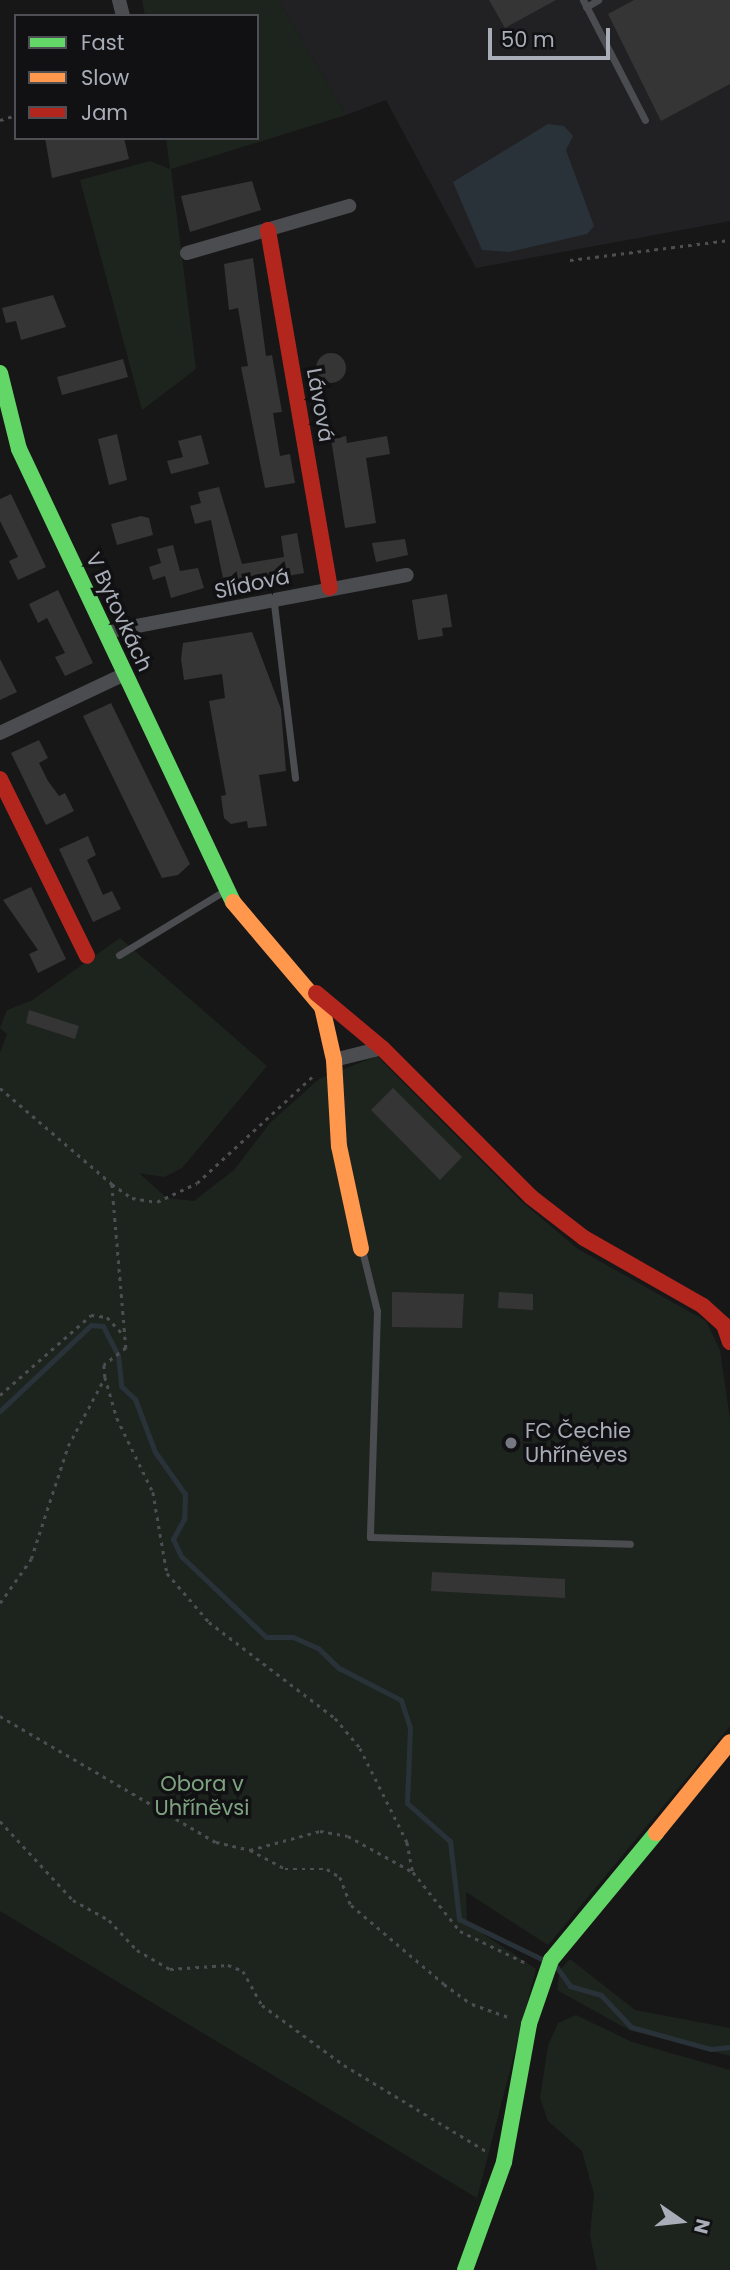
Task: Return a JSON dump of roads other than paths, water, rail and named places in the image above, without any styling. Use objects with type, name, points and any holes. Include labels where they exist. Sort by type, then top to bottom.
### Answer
[{"type":"street","points":[[187,253],[349,206]]},
{"type":"street","name":"Lávová","points":[[268,230],[330,589]]},
{"type":"street","name":"V Bytovkách","points":[[0,373],[19,449],[235,907],[315,992],[382,1048],[531,1197],[584,1238],[703,1306],[724,1325],[730,1342]]},
{"type":"street","name":"Slídová","points":[[105,632],[274,604],[330,589],[407,575]]},
{"type":"street","points":[[0,733],[125,674]]},
{"type":"street","points":[[0,779],[87,956]]},
{"type":"street","points":[[315,992],[334,1059],[339,1146],[361,1250]]},
{"type":"street","points":[[334,1059],[382,1048]]},
{"type":"street","points":[[465,2270],[504,2162],[538,1970],[730,1742]]},
{"type":"lane","points":[[598,0],[584,3],[645,120]]},
{"type":"lane","points":[[274,604],[295,778]]},
{"type":"lane","points":[[119,955],[227,889]]},
{"type":"lane","points":[[361,1250],[377,1311],[370,1537],[630,1544]]},
{"type":"waterway","points":[[0,1411],[91,1325],[103,1326],[118,1355],[121,1386],[135,1399],[155,1452],[185,1494],[184,1519],[173,1539],[181,1556],[266,1637],[293,1637],[318,1648],[339,1668],[401,1700],[410,1728],[407,1803],[450,1841],[459,1919],[546,1961]]},
{"type":"waterway","points":[[555,1965],[570,1986],[601,1995],[631,2027],[711,2049],[730,2047]]},
{"type":"place","name":"FC Čechie Uhříněves","points":[[511,1443]]},
{"type":"park label","name":"Obora v Uhříněvsi","points":[[202,1796]]}]
